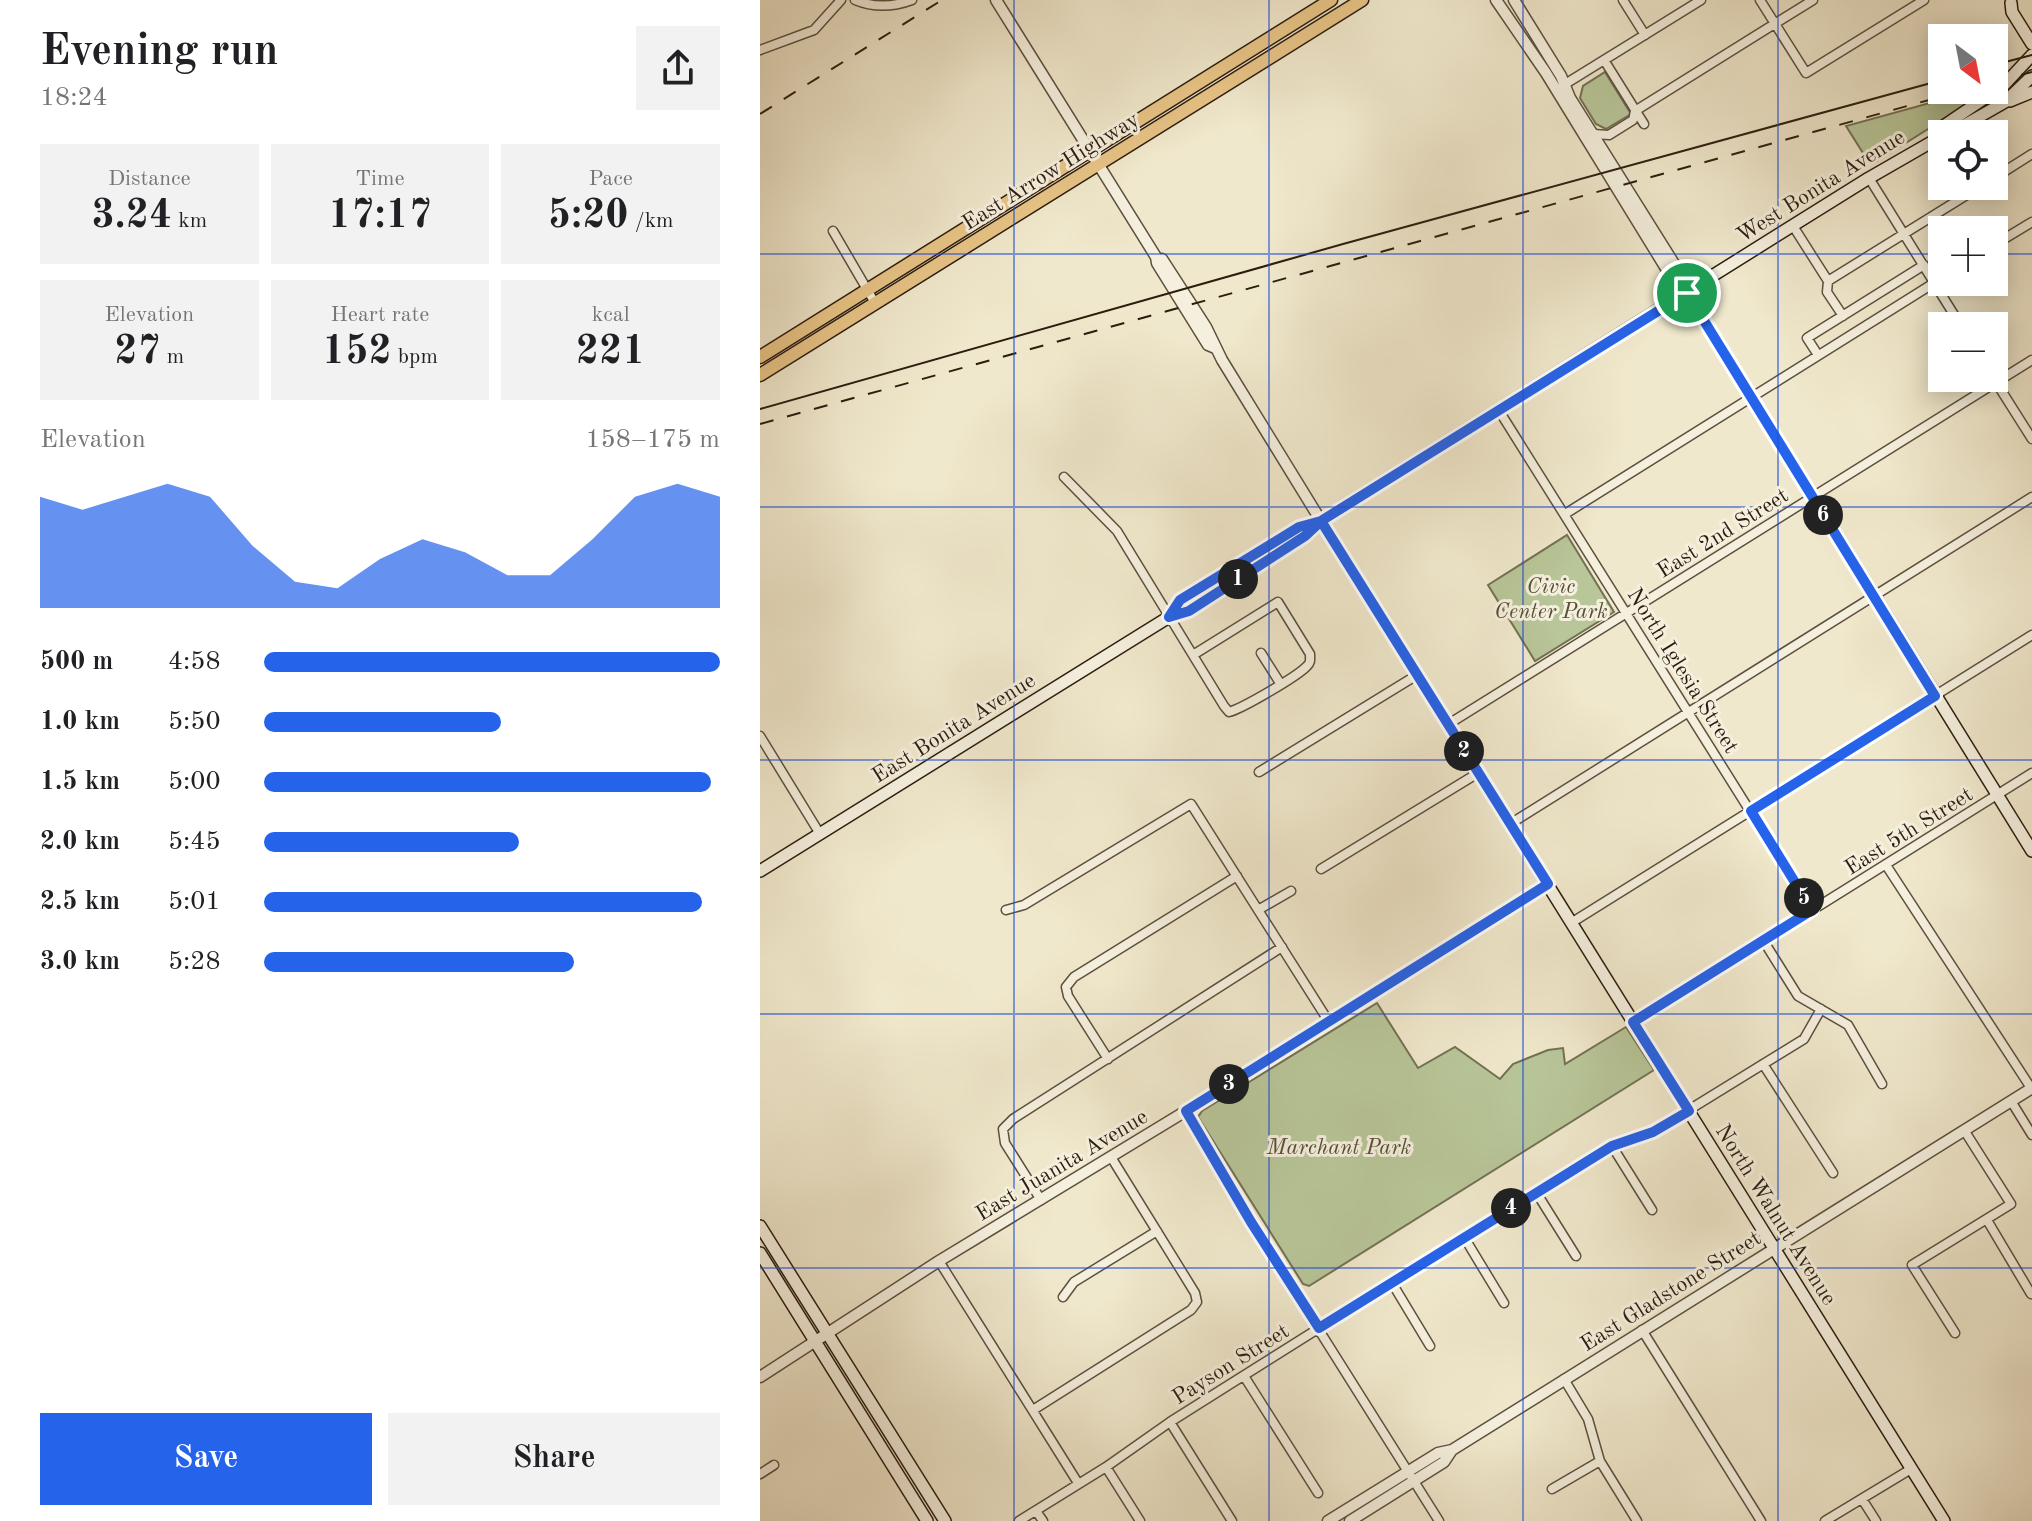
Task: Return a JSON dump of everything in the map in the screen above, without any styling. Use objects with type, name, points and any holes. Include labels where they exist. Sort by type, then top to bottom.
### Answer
[{"type":"main road","name":"East Arrow Highway","points":[[760,357],[1331,0]]},
{"type":"main road","name":"East Arrow Highway","points":[[760,375],[1362,0]]},
{"type":"main road","points":[[2010,2],[2019,8],[2030,26]]},
{"type":"main road","points":[[2010,2],[2012,12],[2032,44]]},
{"type":"main road","name":"West Bonita Avenue","points":[[1952,120],[2004,85],[2032,55]]},
{"type":"main road","points":[[2008,99],[2032,76]]},
{"type":"main road","points":[[2008,101],[2032,92]]},
{"type":"main road","points":[[1974,120],[2002,104]]},
{"type":"main road","name":"West Bonita Avenue","points":[[1687,293],[1928,143]]},
{"type":"main road","points":[[1687,293],[2032,851]]},
{"type":"main road","name":"East Bonita Avenue","points":[[760,871],[1169,617],[1189,611],[1305,536],[1321,521],[1687,293]]},
{"type":"main road","name":"North Walnut Avenue","points":[[1321,521],[1944,1521]]},
{"type":"main road","points":[[760,1226],[945,1521]]},
{"type":"main road","points":[[760,1253],[927,1521]]},
{"type":"street","points":[[760,50],[814,30],[841,0]]},
{"type":"street","points":[[855,0],[876,6],[912,0]]},
{"type":"street","points":[[996,0],[1208,345],[1215,348],[1321,521]]},
{"type":"street","points":[[1496,0],[1593,134],[1683,278],[1687,293]]},
{"type":"street","points":[[1514,0],[1560,88],[1675,283],[1687,293]]},
{"type":"street","points":[[1623,0],[1645,35]]},
{"type":"street","points":[[1560,88],[1701,0]]},
{"type":"street","points":[[1760,0],[1806,73],[1924,0]]},
{"type":"street","points":[[1593,134],[1609,135],[1633,120],[1635,111],[1813,0]]},
{"type":"street","points":[[1604,60],[1644,124]]},
{"type":"street","points":[[2008,169],[2032,154]]},
{"type":"street","points":[[1869,178],[1928,269]]},
{"type":"street","points":[[1828,281],[1958,200]]},
{"type":"street","points":[[2008,237],[2032,222]]},
{"type":"street","points":[[1793,226],[1828,281],[1827,292],[1843,316]]},
{"type":"street","points":[[833,231],[875,303]]},
{"type":"street","points":[[1818,355],[1807,338],[1924,265]]},
{"type":"street","points":[[1565,514],[1928,286]]},
{"type":"street","name":"East 2nd Street","points":[[2008,373],[2032,360]]},
{"type":"street","name":"East 2nd Street","points":[[1447,725],[1976,392]]},
{"type":"street","points":[[2003,392],[2032,439]]},
{"type":"street","name":"North Iglesia Street","points":[[1498,409],[1812,910]]},
{"type":"street","points":[[1064,477],[1117,531],[1169,617],[1193,655],[1229,712],[1307,666],[1310,660],[1310,654],[1278,602],[1193,655]]},
{"type":"street","points":[[1510,824],[2032,497]]},
{"type":"street","points":[[1571,923],[2032,635]]},
{"type":"street","points":[[1261,653],[1280,683]]},
{"type":"street","points":[[1259,772],[1417,675]]},
{"type":"street","points":[[760,736],[820,834]]},
{"type":"street","points":[[1321,869],[1478,773]]},
{"type":"street","name":"East 5th Street","points":[[1633,1022],[2032,773]]},
{"type":"street","points":[[1006,910],[1024,905],[1191,804],[1329,1022]]},
{"type":"street","points":[[1886,865],[2031,1088]]},
{"type":"street","points":[[1108,1059],[1068,996],[1066,987],[1074,977],[1237,876]]},
{"type":"street","name":"East Juanita Avenue","points":[[760,1377],[939,1261],[1186,1111],[1548,884]]},
{"type":"street","points":[[1258,910],[1291,891]]},
{"type":"street","points":[[1763,940],[1798,996],[1848,1025],[1882,1084]]},
{"type":"street","points":[[1041,1200],[1005,1143],[1003,1129],[1013,1119],[1282,947]]},
{"type":"street","name":"Payson Street","points":[[1019,1521],[1106,1467],[1170,1422],[1536,1192],[1612,1146],[1653,1132],[1804,1039],[1821,1009]]},
{"type":"street","points":[[1763,1064],[1833,1173]]},
{"type":"street","name":"East Gladstone Street","points":[[1328,1521],[1411,1476],[1444,1462],[1452,1450],[2031,1088]]},
{"type":"street","points":[[2011,1101],[2032,1135]]},
{"type":"street","points":[[1186,1111],[1251,1222],[1439,1521]]},
{"type":"street","points":[[1955,1333],[1912,1265],[2011,1204],[1964,1130]]},
{"type":"street","points":[[1612,1146],[1652,1210]]},
{"type":"street","points":[[1033,1410],[1191,1310],[1197,1302],[1195,1293],[1111,1157]]},
{"type":"street","points":[[1536,1192],[1576,1256]]},
{"type":"street","points":[[1987,1220],[2031,1294]]},
{"type":"street","points":[[1063,1297],[1074,1282],[1157,1231]]},
{"type":"street","points":[[1464,1237],[1504,1303]]},
{"type":"street","points":[[939,1261],[1078,1483]]},
{"type":"street","points":[[1392,1283],[1430,1346]]},
{"type":"street","points":[[1642,1330],[1761,1521]]},
{"type":"street","points":[[1244,1376],[1318,1493]]},
{"type":"street","points":[[1564,1379],[1588,1419],[1600,1461],[1637,1521]]},
{"type":"street","points":[[1170,1422],[1232,1521]]},
{"type":"street","points":[[1552,1489],[1600,1461]]},
{"type":"street","points":[[760,1474],[774,1465]]},
{"type":"street","points":[[1106,1467],[1140,1521]]},
{"type":"street","points":[[1825,1521],[1911,1469]]},
{"type":"street","name":"East Gladstone Street","points":[[1350,1521],[1411,1476]]},
{"type":"street","points":[[1862,1499],[1876,1521]]},
{"type":"street","points":[[1036,1511],[1043,1521]]},
{"type":"green space","points":[[1605,72],[1631,114],[1606,129],[1596,124],[1580,98],[1583,86]]},
{"type":"green space","points":[[1928,103],[1968,104],[1942,120],[1928,120],[1928,129],[1874,163],[1868,161],[1846,126]]},
{"type":"green space","name":"Civic Center Park","points":[[1567,535],[1614,612],[1535,661],[1488,585]]},
{"type":"green space","name":"Marchant Park","points":[[1377,1003],[1418,1068],[1455,1047],[1500,1079],[1513,1064],[1548,1050],[1563,1048],[1565,1064],[1626,1027],[1654,1070],[1309,1286],[1303,1284],[1198,1117],[1202,1111]]},
{"type":"tram line","points":[[2008,61],[2032,55]]},
{"type":"tram line","points":[[760,409],[1343,244],[1928,84]]},
{"type":"railway","points":[[760,114],[942,0]]},
{"type":"railway","points":[[2008,78],[2032,72]]},
{"type":"railway","points":[[760,424],[1928,100]]},
{"type":"route","points":[[1687,293],[1321,521],[1305,536],[1189,611],[1169,617],[1180,600],[1299,527],[1321,521],[1548,884],[1186,1111],[1251,1222],[1319,1328],[1612,1146],[1653,1132],[1689,1111],[1633,1022],[1812,910],[1751,811],[1935,696],[1687,293]]}]
